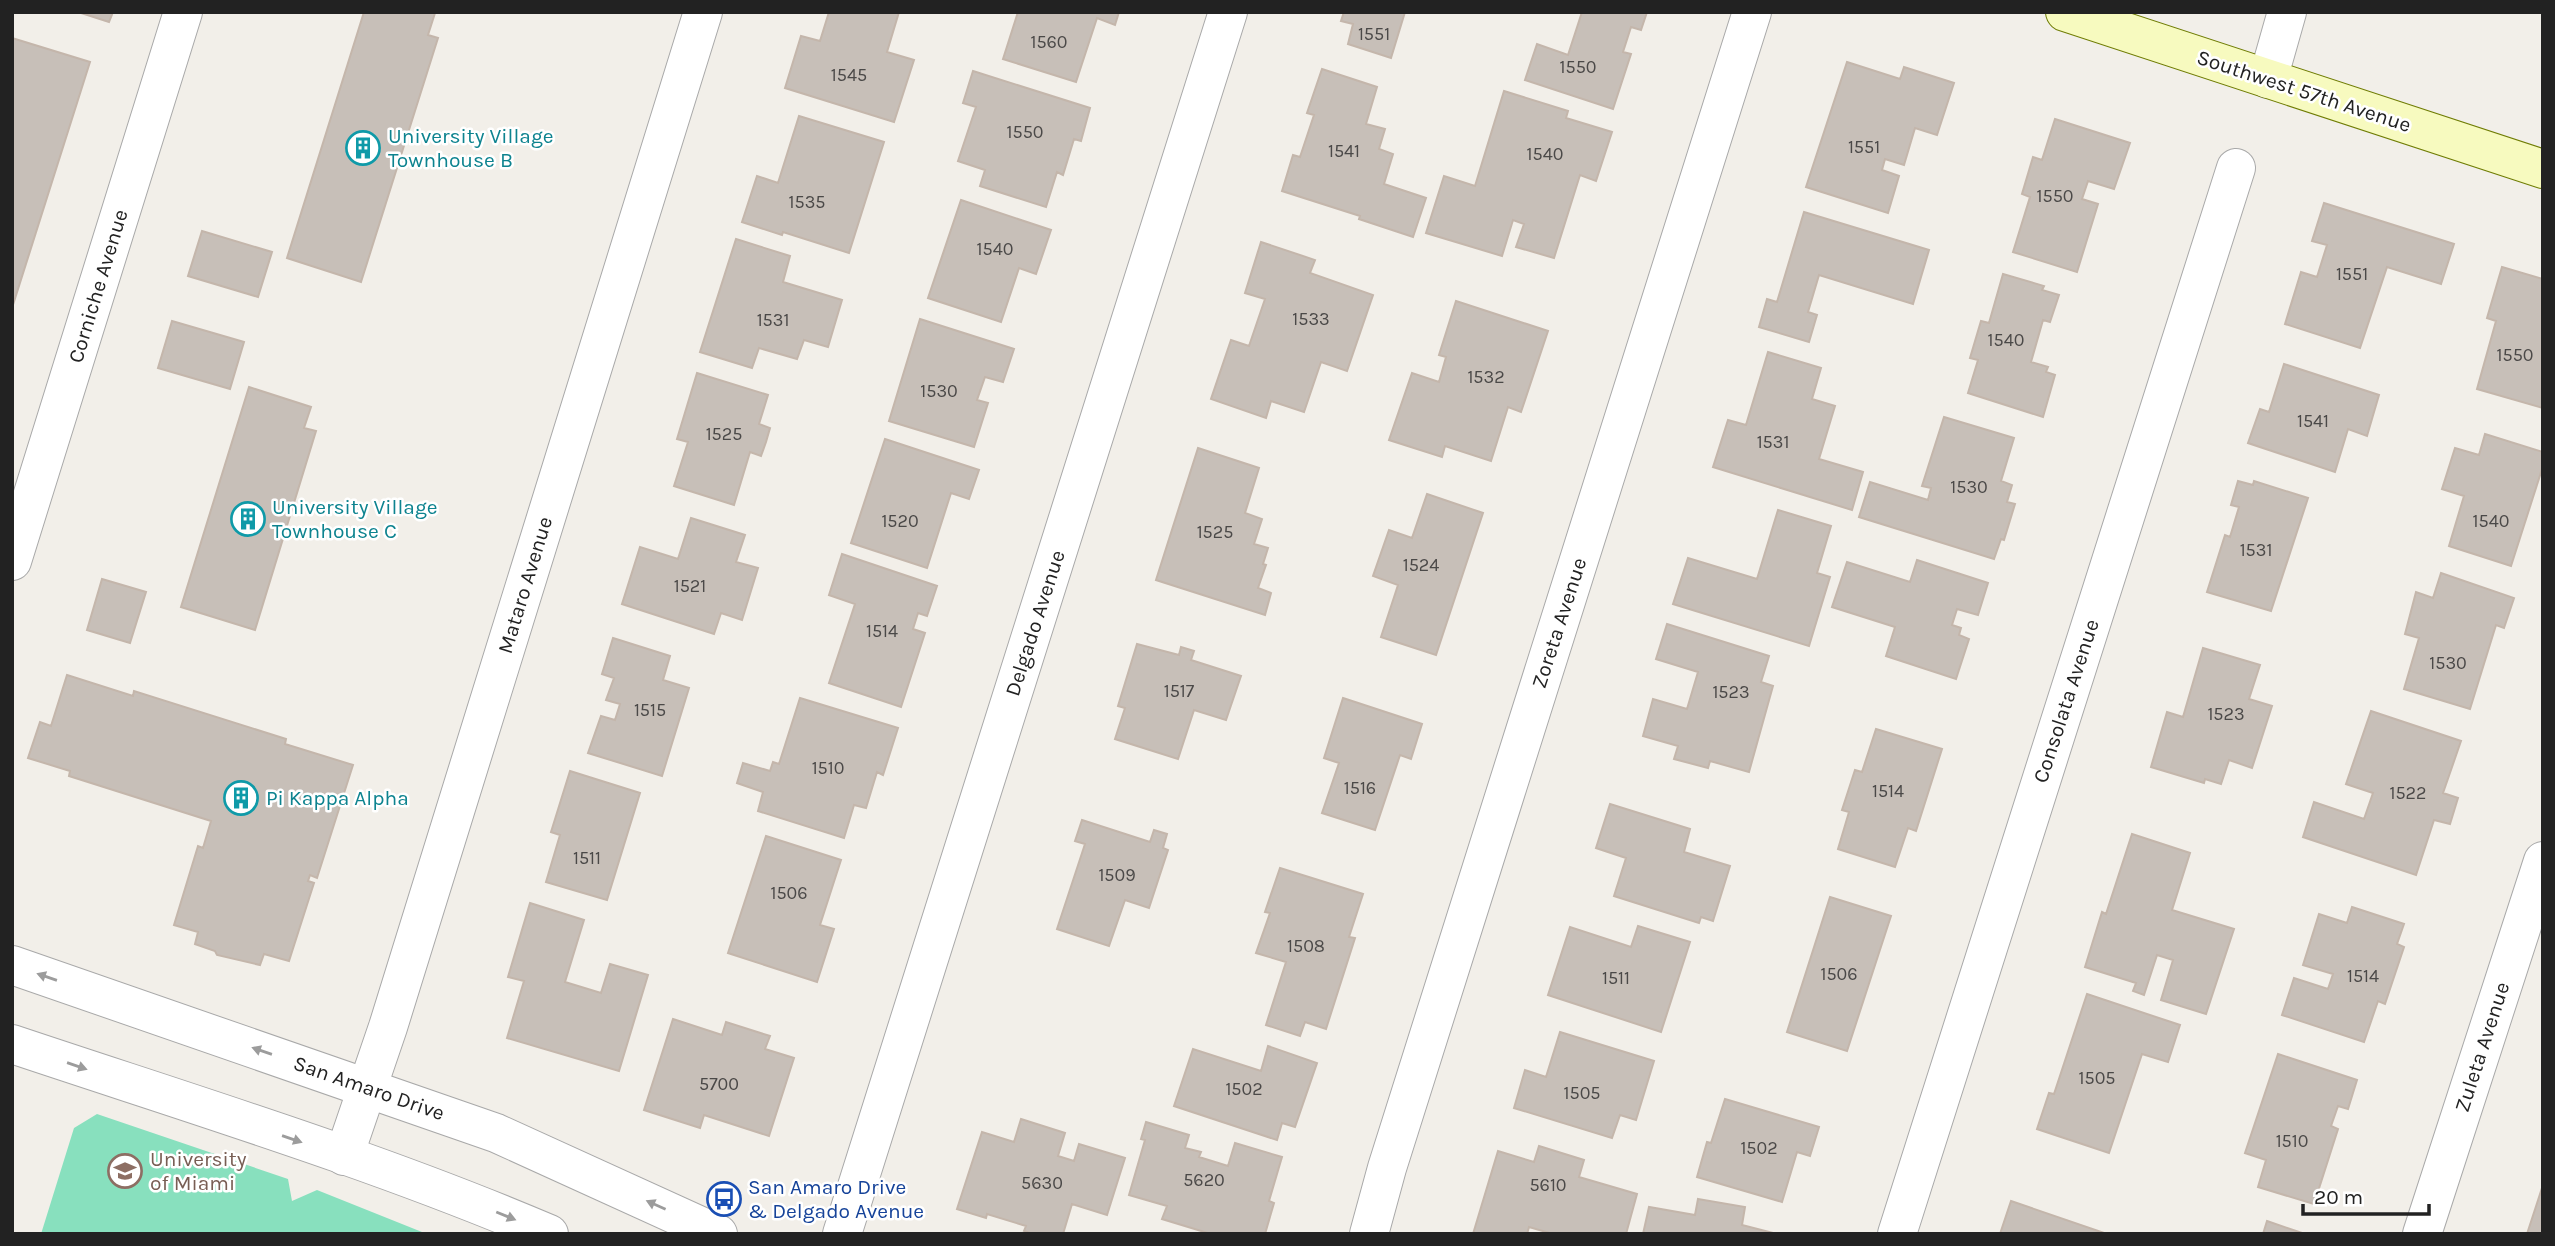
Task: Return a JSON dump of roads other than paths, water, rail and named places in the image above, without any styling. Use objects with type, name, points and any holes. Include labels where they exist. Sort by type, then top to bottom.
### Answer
[{"type":"main road","name":"Southwest 57th Avenue","points":[[2066,12],[2543,169]]},
{"type":"street","name":"Corniche Avenue","points":[[12,561],[183,12]]},
{"type":"street","name":"Mataro Avenue","points":[[344,1156],[703,12]]},
{"type":"street","name":"Delgado Avenue","points":[[842,1234],[1228,12]]},
{"type":"street","name":"Zoreta Avenue","points":[[1369,1234],[1395,1141],[1752,12]]},
{"type":"street","points":[[2268,79],[2287,12]]},
{"type":"street","name":"Consolata Avenue","points":[[1897,1234],[2236,168]]},
{"type":"street","name":"Zuleta Avenue","points":[[2422,1234],[2543,861]]},
{"type":"street","name":"San Amaro Drive","points":[[12,965],[496,1133],[718,1234]]},
{"type":"street","points":[[12,1044],[344,1156],[504,1214],[549,1234]]},
{"type":"place","name":"University Village Townhouse B","points":[[363,148]]},
{"type":"place","name":"University Village Townhouse C","points":[[248,519]]},
{"type":"place","name":"Pi Kappa Alpha","points":[[241,798]]},
{"type":"place","name":"University of Miami","points":[[125,1171]]},
{"type":"place","name":"San Amaro Drive & Delgado Avenue","points":[[724,1199]]}]
